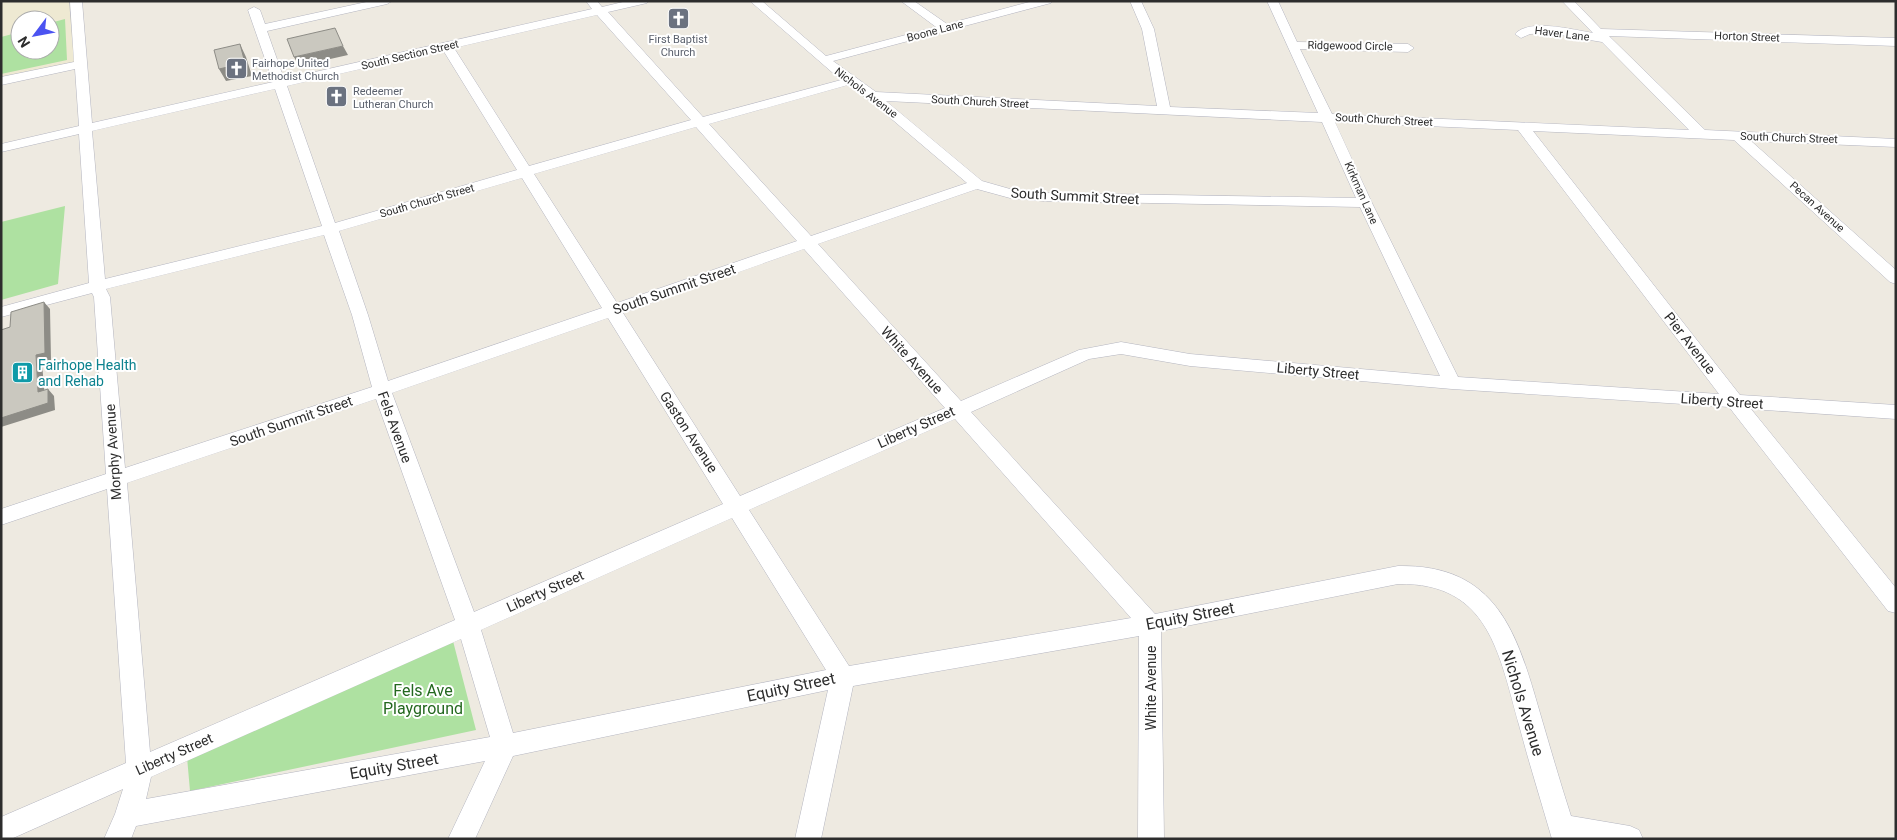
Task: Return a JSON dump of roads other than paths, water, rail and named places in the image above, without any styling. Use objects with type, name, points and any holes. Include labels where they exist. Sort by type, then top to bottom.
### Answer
[{"type":"street","name":"Morphy Avenue","points":[[76,1],[97,286],[102,297],[114,480],[138,769],[136,791],[129,815],[117,839]]},
{"type":"street","points":[[260,29],[387,1]]},
{"type":"street","name":"South Section Street","points":[[1,148],[447,47],[596,6],[643,1]]},
{"type":"street","name":"Nichols Avenue","points":[[755,1],[850,81],[873,96],[977,184]]},
{"type":"street","points":[[906,1],[946,28]]},
{"type":"street","name":"Boone Lane","points":[[824,60],[1047,1]]},
{"type":"street","points":[[1135,1],[1148,29],[1164,109]]},
{"type":"street","name":"Kirkman Lane","points":[[1272,1],[1365,203],[1452,383]]},
{"type":"street","points":[[1567,1],[1700,133]]},
{"type":"street","name":"White Avenue","points":[[596,6],[1150,624],[1151,839]]},
{"type":"street","name":"Fels Avenue","points":[[254,10],[360,315],[382,390],[468,625],[505,746]]},
{"type":"street","name":"Haver Lane","points":[[1522,34],[1524,31],[1529,30],[1549,30],[1601,35]]},
{"type":"street","name":"Horton Street","points":[[1601,35],[1896,42]]},
{"type":"street","name":"Ridgewood Circle","points":[[1292,45],[1408,48]]},
{"type":"street","name":"Gaston Avenue","points":[[447,47],[843,677]]},
{"type":"street","points":[[1,80],[80,64]]},
{"type":"street","name":"South Church Street","points":[[1,312],[97,286],[330,229],[700,122],[850,81]]},
{"type":"street","name":"South Church Street","points":[[873,96],[1896,143]]},
{"type":"street","name":"Pier Avenue","points":[[1522,126],[1735,402],[1896,604]]},
{"type":"street","name":"Pecan Avenue","points":[[1738,136],[1896,279]]},
{"type":"street","name":"South Summit Street","points":[[1,517],[382,390],[977,184],[1016,195],[1044,197],[1365,203]]},
{"type":"street","name":"Liberty Street","points":[[1,830],[1072,358],[1106,349],[1121,348],[1190,360],[1452,383],[1896,412]]},
{"type":"street","name":"Equity Street","points":[[129,815],[505,746],[843,677],[1150,624],[1398,575],[1419,574],[1439,578],[1454,584]]},
{"type":"street","name":"Nichols Avenue","points":[[1454,584],[1479,603],[1494,620],[1511,656],[1563,833]]},
{"type":"street","points":[[808,839],[843,677]]},
{"type":"street","points":[[461,839],[505,746]]},
{"type":"street","points":[[1563,833],[1630,839]]},
{"type":"place","name":"First Baptist Church","points":[[678,18]]},
{"type":"place","name":"Fairhope United Methodist Church","points":[[236,69]]},
{"type":"place","name":"Redeemer Lutheran Church","points":[[337,97]]},
{"type":"place","name":"Fairhope Health and Rehab","points":[[22,373]]},
{"type":"park label","name":"Fels Ave Playground","points":[[423,699]]}]
